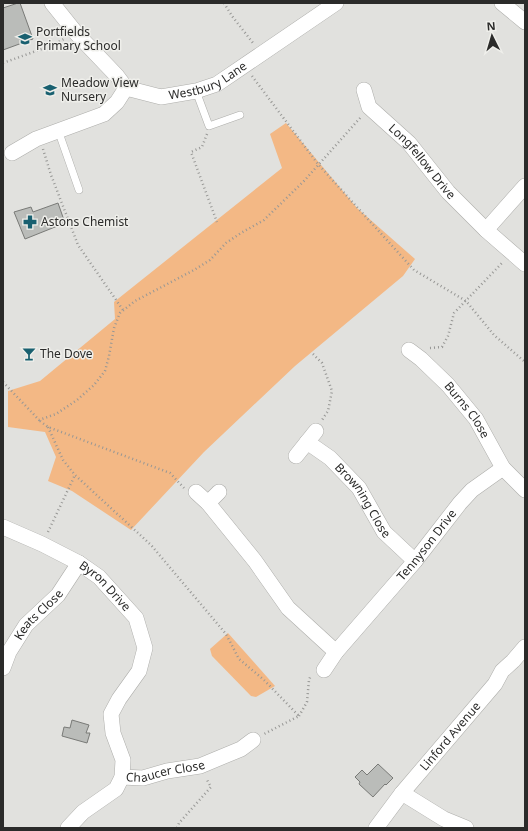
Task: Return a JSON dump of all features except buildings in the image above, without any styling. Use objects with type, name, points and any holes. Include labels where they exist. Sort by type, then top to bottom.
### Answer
[{"type":"street","points":[[12,153],[58,130],[104,114],[117,102],[126,88],[117,76],[76,33],[52,3]]},
{"type":"street","name":"Westbury Lane","points":[[126,88],[161,97],[196,92],[216,84],[336,3]]},
{"type":"street","points":[[502,3],[525,22]]},
{"type":"street","points":[[364,90],[369,107]]},
{"type":"street","name":"Longfellow Drive","points":[[369,107],[409,143],[448,192],[486,230],[525,264]]},
{"type":"street","points":[[486,230],[525,186]]},
{"type":"street","name":"Burns Close","points":[[409,350],[425,353],[448,385],[476,419],[503,468]]},
{"type":"street","points":[[296,456],[312,437]]},
{"type":"street","name":"Browning Close","points":[[312,437],[359,488],[384,532],[415,561]]},
{"type":"street","points":[[503,468],[525,490]]},
{"type":"street","name":"Tennyson Drive","points":[[324,670],[336,652],[415,561],[460,503],[472,490],[503,468]]},
{"type":"street","points":[[196,492],[208,503],[255,561],[288,608],[336,652]]},
{"type":"street","points":[[208,503],[219,492]]},
{"type":"street","name":"Byron Drive","points":[[3,527],[42,544],[79,563],[99,577],[136,618],[145,648],[139,670],[119,698],[111,714],[113,732],[123,760],[122,777]]},
{"type":"street","name":"Keats Close","points":[[3,668],[9,652],[26,625],[58,595],[79,563]]},
{"type":"street","name":"Linford Avenue","points":[[376,828],[402,793],[494,684],[502,671],[525,647]]},
{"type":"street","name":"Chaucer Close","points":[[68,828],[83,812],[116,789],[122,777],[143,778],[167,771],[200,766],[241,749],[253,740]]},
{"type":"street","points":[[402,793],[444,819],[466,828]]},
{"type":"lane","points":[[196,92],[209,126],[240,115]]},
{"type":"lane","points":[[58,130],[79,190]]},
{"type":"path","points":[[224,3],[261,54]]},
{"type":"path","points":[[3,63],[50,46],[76,33]]},
{"type":"path","points":[[244,66],[318,164],[414,270],[466,301],[494,335],[525,362]]},
{"type":"path","points":[[39,420],[56,414],[78,400],[94,385],[105,370],[114,328],[120,313],[123,310],[135,301],[210,260],[226,243],[264,220],[304,181],[369,107]]},
{"type":"path","points":[[209,126],[202,147],[191,152],[217,222]]},
{"type":"path","points":[[40,138],[51,175],[78,245],[123,310]]},
{"type":"path","points":[[425,353],[442,347],[448,336],[454,313],[511,252]]},
{"type":"path","points":[[312,354],[322,364],[332,391],[328,411],[312,437]]},
{"type":"path","points":[[3,382],[39,420],[48,427],[170,473],[187,491],[196,492]]},
{"type":"path","points":[[48,427],[63,460],[76,475],[151,545],[226,634],[239,659],[263,678],[299,716]]},
{"type":"path","points":[[42,544],[76,475]]},
{"type":"path","points":[[253,740],[299,716],[307,702],[309,680],[317,667],[324,670]]},
{"type":"path","points":[[177,828],[179,823],[211,788],[200,766]]},
{"type":"shaded area","points":[[286,123],[357,208],[415,259],[403,276],[295,366],[204,452],[131,530],[72,491],[48,481],[56,457],[45,432],[8,427],[8,391],[40,381],[115,319],[114,302],[282,168],[270,134]]},
{"type":"shaded area","points":[[228,633],[275,686],[256,697],[251,696],[212,656],[210,649]]},
{"type":"place","name":"Portfields Primary School","points":[[25,39]]},
{"type":"place","name":"Meadow View Nursery","points":[[50,90]]},
{"type":"place","name":"Astons Chemist","points":[[30,222]]},
{"type":"place","name":"The Dove","points":[[29,354]]}]
